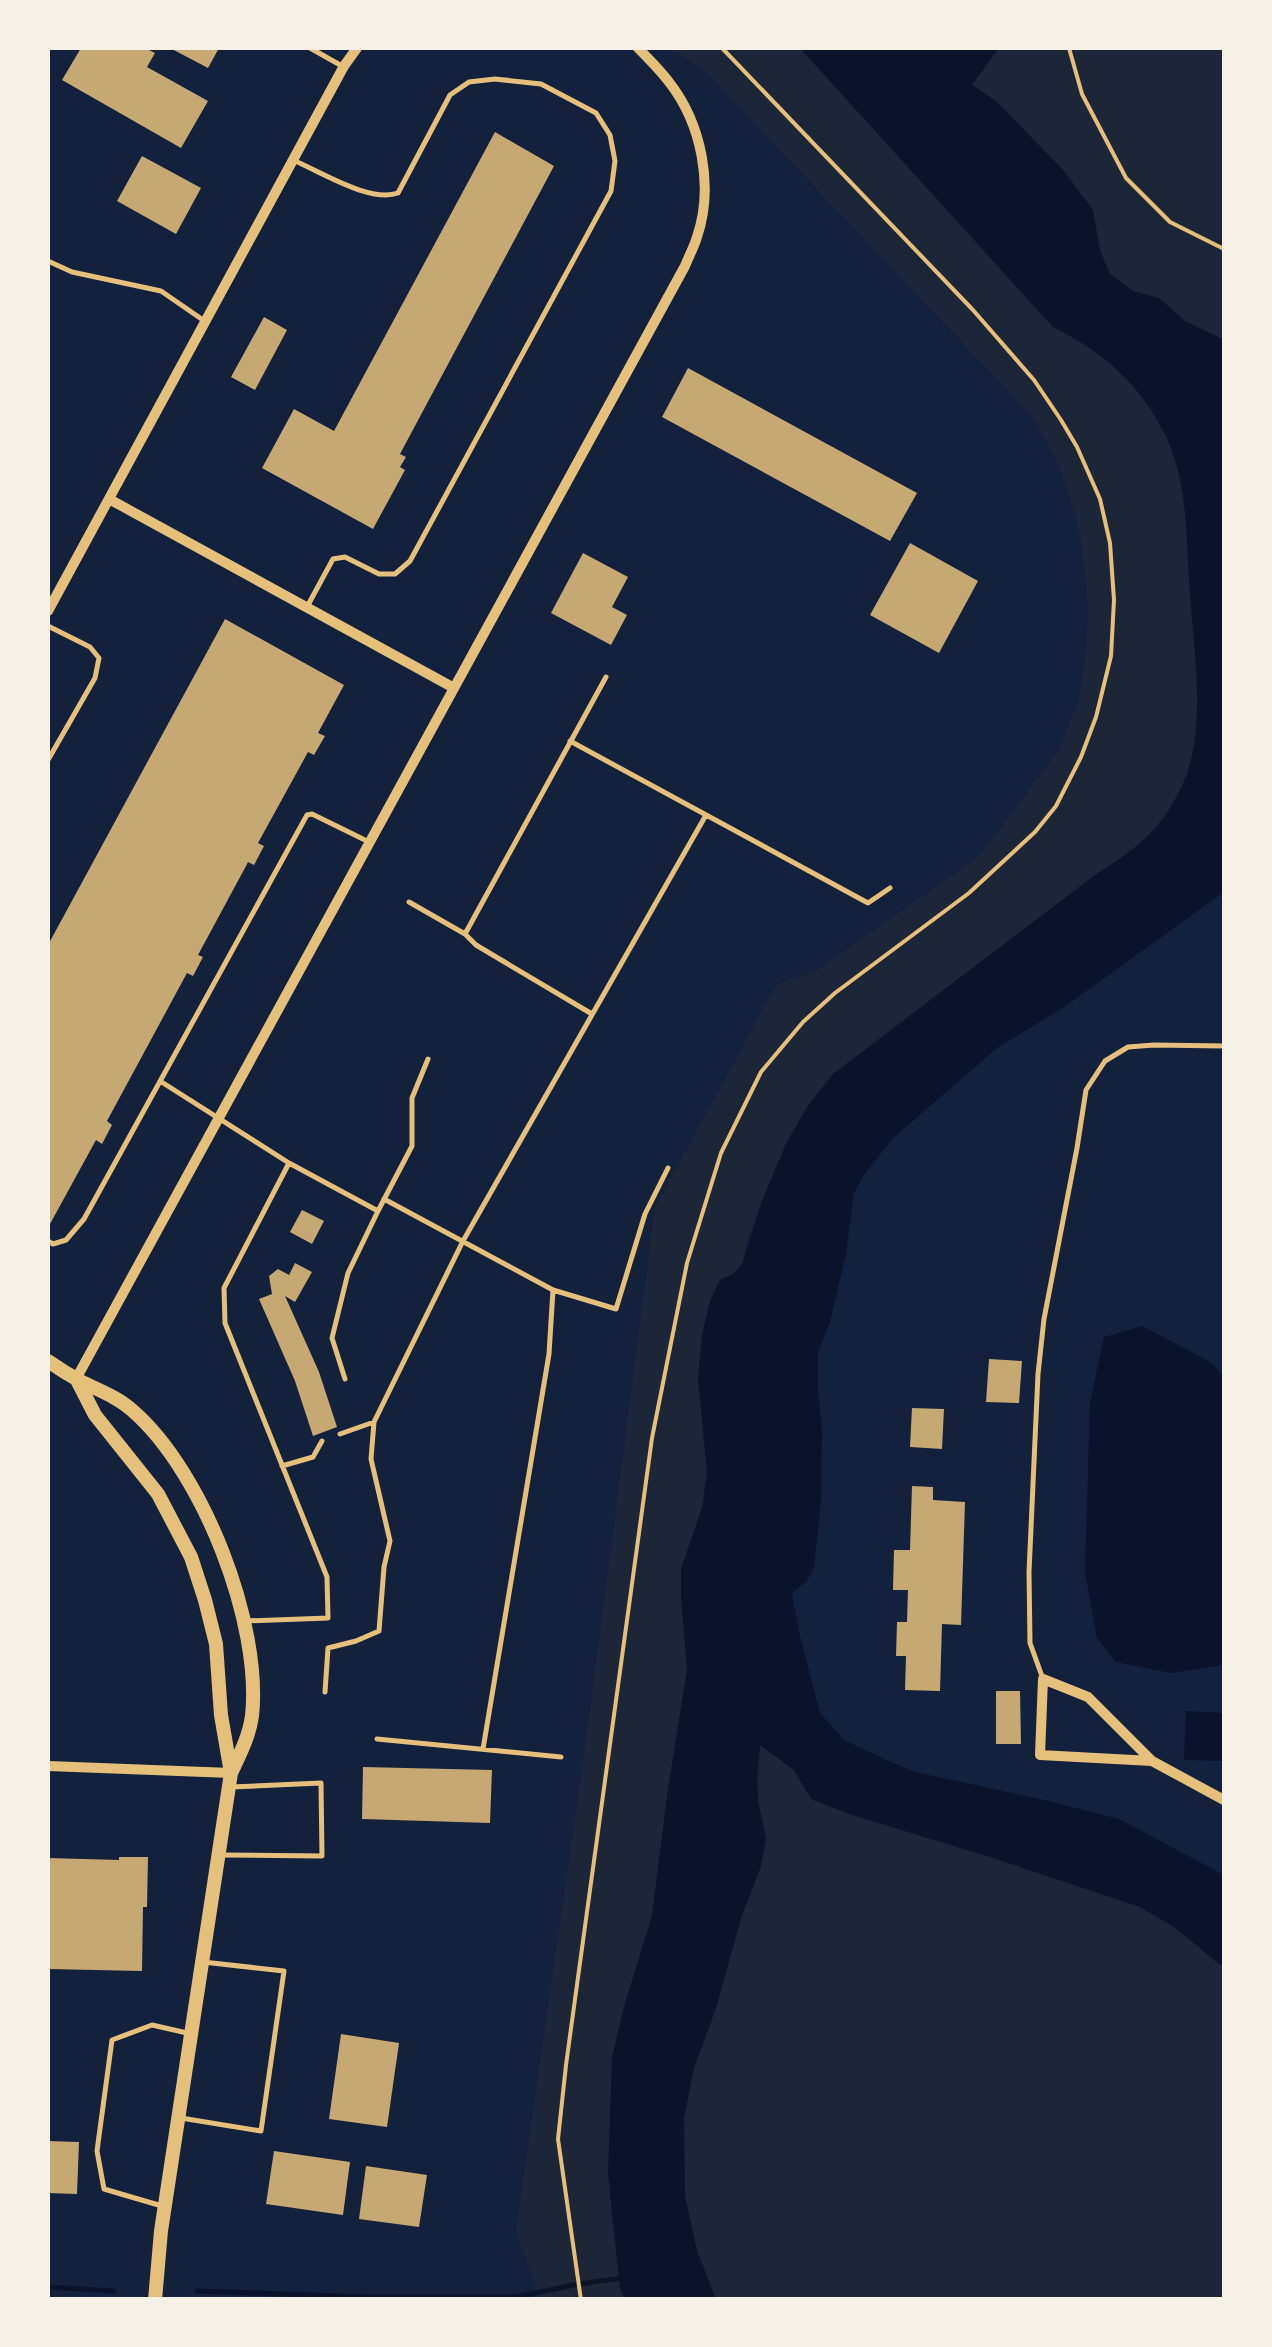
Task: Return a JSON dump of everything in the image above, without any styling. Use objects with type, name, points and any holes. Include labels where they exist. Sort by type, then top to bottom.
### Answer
[{"type":"main road","points":[[48,1361],[133,1410],[186,1478],[222,1548],[237,1590],[252,1679],[248,1738],[230,1780],[164,2207],[155,2300]]},
{"type":"main road","points":[[76,1379],[95,1415],[158,1494],[191,1557],[216,1644],[230,1780]]},
{"type":"street","points":[[48,611],[356,48]]},
{"type":"street","points":[[76,1379],[698,236],[704,172],[698,139],[670,84],[638,48]]},
{"type":"street","points":[[109,499],[454,688]]},
{"type":"street","points":[[1152,1760],[1040,1755],[1043,1679],[1088,1697],[1152,1760],[1224,1800]]},
{"type":"street","points":[[48,1766],[230,1780]]},
{"type":"lane","points":[[310,48],[344,66]]},
{"type":"lane","points":[[294,160],[372,195],[398,193],[450,95],[469,82],[495,79],[541,84],[596,114],[610,135],[615,162],[611,191],[410,561],[395,574],[379,574],[345,557],[333,559],[307,608]]},
{"type":"lane","points":[[48,260],[72,272],[161,291],[205,322]]},
{"type":"lane","points":[[48,626],[90,648],[99,658],[95,678],[48,760]]},
{"type":"lane","points":[[464,934],[606,677]]},
{"type":"lane","points":[[570,741],[868,903],[890,888]]},
{"type":"lane","points":[[48,1241],[53,1244],[66,1240],[84,1219],[307,815],[370,843]]},
{"type":"lane","points":[[324,1692],[328,1648],[356,1642],[379,1630],[390,1542],[370,1459],[374,1422],[463,1241],[706,815]]},
{"type":"lane","points":[[408,902],[592,1014]]},
{"type":"lane","points":[[1043,1679],[1030,1643],[1029,1572],[1038,1374],[1044,1319],[1086,1090],[1105,1061],[1128,1048],[1224,1046]]},
{"type":"lane","points":[[345,1379],[332,1338],[348,1273],[412,1146],[412,1098],[428,1059]]},
{"type":"lane","points":[[160,1081],[289,1162],[378,1210]]},
{"type":"lane","points":[[244,1621],[328,1618],[327,1577],[225,1324],[224,1288],[289,1162]]},
{"type":"lane","points":[[384,1199],[553,1290],[616,1309],[645,1214],[668,1168]]},
{"type":"lane","points":[[483,1750],[549,1354],[553,1290]]},
{"type":"lane","points":[[340,1434],[374,1422]]},
{"type":"lane","points":[[282,1466],[313,1458],[322,1441]]},
{"type":"lane","points":[[377,1739],[561,1757]]},
{"type":"lane","points":[[219,1854],[322,1856],[321,1783],[230,1780]]},
{"type":"lane","points":[[178,2117],[261,2132],[284,1971],[202,1962]]},
{"type":"lane","points":[[164,2207],[104,2189],[97,2151],[112,2040],[152,2025],[191,2034]]},
{"type":"path","points":[[581,2300],[558,2139],[566,2065],[652,1438],[686,1263],[721,1153],[761,1072],[803,1022],[835,993],[969,893],[1035,832],[1056,806],[1096,717],[1111,656],[1114,600],[1110,543],[1100,499],[1077,447],[1034,380],[973,310],[722,48]]},
{"type":"path","points":[[1069,48],[1082,94],[1126,178],[1170,222],[1224,249]]},
{"type":"shaded area","points":[[673,48],[800,48],[1053,327],[1089,347],[1119,371],[1145,401],[1166,436],[1182,488],[1197,714],[1189,767],[1180,790],[1144,839],[833,1074],[787,1142],[747,1241],[742,1264],[720,1280],[710,1301],[698,1379],[707,1472],[702,1508],[681,1569],[687,1670],[652,1916],[624,2007],[611,2210],[620,2288],[625,2299],[540,2299],[516,2231],[582,1771],[655,1208],[776,985],[816,971],[979,857],[1059,750],[1078,702],[1088,619],[1082,544],[1073,508],[1057,461],[1033,417],[704,70]]},
{"type":"shaded area","points":[[800,48],[999,48],[972,85],[996,101],[1063,170],[1093,210],[1100,250],[1110,274],[1133,291],[1159,298],[1185,321],[1224,340],[1224,892],[1064,1007],[997,1048],[893,1138],[864,1175],[854,1193],[846,1254],[830,1322],[818,1352],[821,1501],[814,1567],[807,1581],[792,1593],[820,1713],[844,1740],[911,1771],[1119,1819],[1224,1875],[1224,1965],[1140,1907],[811,1799],[794,1770],[760,1745],[758,1801],[766,1838],[761,1866],[694,2068],[684,2118],[685,2196],[697,2251],[716,2299],[625,2299],[620,2288],[608,2174],[612,2057],[652,1916],[687,1670],[681,1569],[702,1508],[707,1472],[698,1379],[710,1301],[720,1280],[742,1264],[763,1198],[787,1142],[807,1107],[833,1074],[1144,839],[1180,790],[1189,767],[1197,714],[1184,506],[1173,453],[1156,417],[1119,371],[1089,347],[1053,327]]},
{"type":"shaded area","points":[[999,48],[1224,48],[1224,340],[1185,321],[1159,298],[1133,291],[1109,274],[1093,210],[1063,170],[996,101],[971,85]]},
{"type":"shaded area","points":[[1142,1326],[1212,1363],[1224,1377],[1224,1665],[1171,1673],[1116,1662],[1097,1638],[1085,1573],[1090,1403],[1104,1337]]},
{"type":"shaded area","points":[[1186,1711],[1224,1713],[1224,1761],[1184,1760]]},
{"type":"shaded area","points":[[760,1745],[794,1770],[812,1799],[1140,1907],[1224,1965],[1224,2299],[716,2300],[697,2251],[685,2196],[684,2118],[694,2068],[761,1866],[766,1838],[758,1801]]},
{"type":"building","points":[[81,48],[145,48],[155,53],[147,67],[208,101],[181,148],[62,80]]},
{"type":"building","points":[[170,48],[219,48],[208,68]]},
{"type":"building","points":[[495,132],[554,166],[400,454],[406,457],[400,467],[405,470],[373,529],[262,468],[294,409],[334,431]]},
{"type":"building","points":[[142,156],[201,188],[176,234],[117,201]]},
{"type":"building","points":[[264,317],[287,330],[255,390],[231,377]]},
{"type":"building","points":[[688,368],[917,493],[890,541],[662,417]]},
{"type":"building","points":[[910,543],[978,581],[939,653],[870,615]]},
{"type":"building","points":[[583,553],[628,577],[612,607],[627,615],[611,645],[551,613]]},
{"type":"building","points":[[225,619],[344,685],[318,733],[325,736],[314,755],[308,752],[258,843],[264,846],[254,865],[248,862],[198,955],[203,957],[193,976],[187,973],[107,1121],[112,1125],[102,1144],[96,1140],[50,1224],[48,945]]},
{"type":"building","points":[[302,1210],[324,1221],[312,1244],[290,1232]]},
{"type":"building","points":[[295,1263],[312,1272],[295,1302],[285,1296],[319,1372],[337,1427],[313,1436],[295,1381],[259,1299],[272,1294],[269,1276],[278,1269],[289,1275]]},
{"type":"building","points":[[989,1359],[1022,1361],[1019,1403],[986,1402]]},
{"type":"building","points":[[912,1408],[944,1409],[942,1449],[910,1447]]},
{"type":"building","points":[[912,1486],[933,1487],[933,1500],[965,1502],[961,1625],[942,1624],[940,1691],[905,1690],[906,1656],[896,1656],[897,1622],[907,1622],[908,1590],[893,1590],[894,1550],[910,1550]]},
{"type":"building","points":[[996,1691],[1020,1691],[1021,1744],[996,1744]]},
{"type":"building","points":[[363,1767],[492,1770],[490,1823],[362,1819]]},
{"type":"building","points":[[148,1857],[142,1971],[48,1969],[48,1858]]},
{"type":"building","points":[[341,2034],[399,2043],[387,2127],[329,2119]]},
{"type":"building","points":[[48,2141],[79,2142],[77,2194],[48,2193]]},
{"type":"building","points":[[274,2151],[350,2162],[343,2215],[266,2204]]},
{"type":"building","points":[[366,2166],[427,2175],[419,2227],[359,2219]]},
{"type":"waterway","points":[[197,2291],[516,2297],[622,2278]]},
{"type":"waterway","points":[[48,2287],[114,2291]]}]
